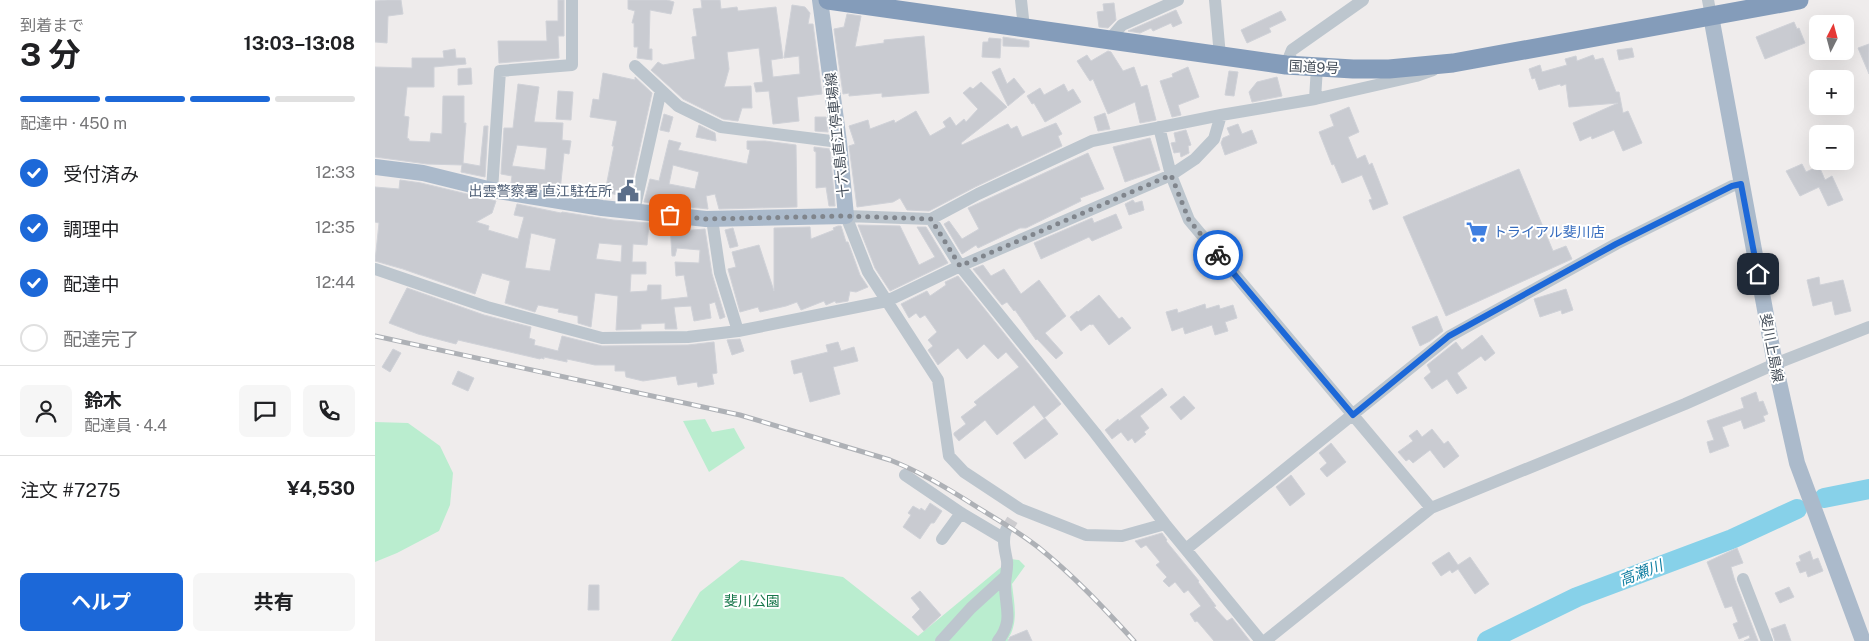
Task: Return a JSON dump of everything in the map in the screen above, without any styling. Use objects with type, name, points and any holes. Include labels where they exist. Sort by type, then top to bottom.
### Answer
[{"type":"highway","name":"国道9号","points":[[828,0],[1286,65],[1389,68],[1453,63],[1709,8],[1799,0]]},
{"type":"main road","name":"十六島直江停車場線","points":[[375,167],[423,173],[492,190],[601,208],[712,219],[846,216],[839,142],[820,0]]},
{"type":"main road","name":"斐川上島線","points":[[1709,8],[1775,364],[1797,463],[1863,641]]},
{"type":"street","points":[[492,190],[500,71],[572,65],[572,0]]},
{"type":"street","points":[[1021,0],[1024,28]]},
{"type":"street","points":[[1109,40],[1122,25],[1178,0]]},
{"type":"street","points":[[1215,0],[1220,56]]},
{"type":"street","points":[[1286,65],[1292,50],[1363,0]]},
{"type":"street","points":[[1165,524],[1122,536],[1086,535],[1016,514],[964,472],[949,456],[938,380],[868,272],[846,216],[931,219],[979,194],[1092,142],[1221,115],[1315,99],[1416,76],[1453,63]]},
{"type":"street","points":[[635,66],[678,106],[721,127],[839,142]]},
{"type":"street","points":[[1315,99],[1317,67]]},
{"type":"street","points":[[634,211],[661,90]]},
{"type":"street","points":[[375,269],[487,307],[602,338],[689,337],[738,330],[887,301],[960,266],[1171,175],[1195,159],[1214,139],[1221,115]]},
{"type":"street","points":[[1159,128],[1171,175],[1189,220],[1431,508]]},
{"type":"street","points":[[1186,549],[1449,336],[1616,244],[1732,186],[1741,184]]},
{"type":"street","points":[[712,219],[720,273],[738,330]]},
{"type":"street","points":[[931,219],[960,266],[1095,433],[1165,524],[1261,641]]},
{"type":"street","points":[[1265,641],[1431,508],[1685,404],[1775,364],[1869,327]]},
{"type":"street","points":[[905,475],[961,513],[1004,534],[1007,564],[1005,586],[1008,612],[1007,625],[998,641]]},
{"type":"street","points":[[942,538],[961,513]]},
{"type":"street","points":[[941,641],[971,608],[1006,576]]},
{"type":"street","points":[[1743,579],[1767,641]]},
{"type":"green space","points":[[705,419],[712,432],[734,428],[745,448],[709,472],[683,421]]},
{"type":"green space","points":[[375,422],[408,423],[440,446],[453,473],[450,505],[439,531],[375,562]]},
{"type":"green space","name":"斐川公園","points":[[1011,559],[1019,560],[1025,566],[1012,584],[1015,619],[1009,641],[671,641],[700,592],[741,560],[843,577],[918,636]]},
{"type":"building","points":[[401,0],[403,14],[388,16],[387,43],[375,42],[375,1]]},
{"type":"building","points":[[558,0],[564,0],[564,36],[558,36],[559,58],[499,63],[498,41],[547,41],[546,21],[558,21]]},
{"type":"building","points":[[628,0],[667,0],[674,2],[671,14],[650,10],[649,49],[652,49],[652,60],[637,58],[638,47],[634,47],[634,23],[632,23],[635,11],[628,9]]},
{"type":"building","points":[[701,0],[720,0],[721,9],[737,7],[738,11],[776,7],[783,58],[771,60],[773,77],[800,74],[799,56],[784,58],[792,5],[805,7],[810,13],[808,24],[813,24],[822,94],[797,97],[799,121],[773,124],[769,91],[756,92],[754,83],[763,82],[759,48],[727,52],[729,69],[724,87],[751,86],[752,108],[742,108],[738,121],[723,119],[683,99],[651,70],[658,62],[663,65],[695,59],[692,37],[697,36],[693,9],[702,8]]},
{"type":"building","points":[[1114,3],[1116,20],[1108,28],[1099,27],[1097,12],[1104,11],[1103,4]]},
{"type":"building","points":[[1176,10],[1182,23],[1173,27],[1171,23],[1153,31],[1151,28],[1140,33],[1128,31]]},
{"type":"building","points":[[1281,11],[1286,20],[1269,28],[1271,32],[1247,43],[1241,30]]},
{"type":"building","points":[[847,14],[861,16],[855,47],[884,43],[884,40],[924,36],[929,93],[882,97],[882,93],[849,96],[849,93],[843,94],[834,29],[844,27]]},
{"type":"building","points":[[1794,22],[1797,29],[1799,28],[1805,43],[1765,59],[1756,37]]},
{"type":"building","points":[[1003,37],[1029,41],[1029,47],[1003,46]]},
{"type":"building","points":[[989,38],[1001,39],[1000,58],[982,57],[983,42],[988,42]]},
{"type":"building","points":[[1869,44],[1869,74],[1858,48]]},
{"type":"building","points":[[1632,48],[1634,57],[1619,60],[1617,50]]},
{"type":"building","points":[[455,49],[456,58],[465,58],[466,64],[434,67],[434,87],[407,87],[404,116],[409,117],[407,138],[409,141],[430,142],[431,133],[442,134],[443,96],[464,96],[464,123],[466,123],[463,163],[480,166],[484,126],[488,126],[485,177],[461,172],[462,165],[427,164],[375,157],[375,67],[412,68],[412,58],[444,58],[443,51]]},
{"type":"building","points":[[1108,51],[1111,52],[1123,71],[1134,67],[1141,87],[1147,85],[1156,120],[1140,123],[1135,102],[1108,114],[1093,79],[1090,81],[1077,61],[1087,55],[1091,61]]},
{"type":"building","points":[[1593,55],[1595,60],[1603,58],[1616,92],[1619,92],[1623,113],[1628,111],[1642,143],[1623,151],[1614,130],[1592,139],[1591,136],[1580,141],[1573,123],[1618,103],[1569,107],[1566,84],[1539,90],[1535,78],[1532,79],[1529,69],[1540,65],[1542,72],[1567,65],[1565,59],[1576,56],[1577,61]]},
{"type":"building","points":[[1188,67],[1199,97],[1178,105],[1181,115],[1172,117],[1160,81],[1173,77],[1172,74]]},
{"type":"building","points":[[471,68],[472,84],[458,85],[458,69]]},
{"type":"building","points":[[1000,68],[1007,84],[1014,78],[1025,92],[1008,106],[992,72]]},
{"type":"building","points":[[1229,71],[1238,72],[1234,96],[1225,95]]},
{"type":"building","points":[[603,73],[635,80],[635,77],[652,93],[628,201],[621,200],[622,196],[605,192],[617,121],[590,117],[593,99],[599,100]]},
{"type":"building","points":[[1277,77],[1282,96],[1252,102],[1249,92],[1257,82]]},
{"type":"building","points":[[981,82],[1007,107],[961,143],[962,145],[1008,124],[1011,129],[1017,126],[1022,137],[1056,123],[1062,134],[1058,136],[1062,146],[929,211],[907,210],[900,198],[893,202],[857,207],[849,146],[855,144],[849,126],[868,120],[870,129],[894,120],[895,123],[916,111],[930,136],[946,127],[943,122],[950,117],[956,126],[964,119],[966,122],[978,109],[963,93],[970,87],[973,89]]},
{"type":"building","points":[[518,84],[539,87],[534,122],[563,123],[562,140],[571,141],[569,154],[564,153],[560,191],[511,183],[512,176],[501,174],[504,128],[513,128]],"holes":[[[517,145],[547,148],[545,170],[512,166]]]},
{"type":"building","points":[[1064,84],[1068,92],[1073,89],[1081,102],[1045,122],[1034,103],[1032,104],[1027,96],[1040,88],[1044,95]]},
{"type":"building","points":[[558,91],[573,92],[571,120],[556,119]]},
{"type":"building","points":[[1349,107],[1359,132],[1348,137],[1357,159],[1365,155],[1369,165],[1372,163],[1388,204],[1373,210],[1369,200],[1372,199],[1362,175],[1342,183],[1334,164],[1332,165],[1319,132],[1334,126],[1330,115]]},
{"type":"building","points":[[1105,113],[1110,129],[1098,131],[1094,117]]},
{"type":"building","points":[[664,114],[673,117],[669,132],[660,130]]},
{"type":"building","points":[[815,117],[826,117],[828,132],[815,131]]},
{"type":"building","points":[[1238,124],[1242,134],[1252,130],[1257,143],[1225,155],[1221,143],[1223,138],[1230,135],[1227,128]]},
{"type":"building","points":[[699,125],[715,133],[716,141],[696,137]]},
{"type":"building","points":[[1186,130],[1191,145],[1188,146],[1189,153],[1181,157],[1180,152],[1174,153],[1171,143],[1176,142],[1174,133]]},
{"type":"building","points":[[1150,138],[1160,170],[1125,182],[1113,147]]},
{"type":"building","points":[[669,140],[681,143],[678,150],[747,164],[750,150],[747,149],[747,141],[796,145],[797,207],[719,209],[715,194],[706,196],[708,209],[644,202],[650,179],[659,181]],"holes":[[[673,165],[699,172],[695,189],[669,184]]]},
{"type":"building","points":[[814,147],[830,149],[835,206],[829,206],[826,187],[816,188],[816,152]]},
{"type":"building","points":[[1088,153],[1104,189],[1080,198],[1081,201],[1026,228],[1020,228],[978,248],[976,245],[962,254],[944,224],[949,221],[962,239],[979,229],[968,208]]},
{"type":"building","points":[[1802,164],[1806,172],[1821,170],[1825,180],[1832,176],[1843,200],[1828,206],[1819,187],[1800,196],[1786,171]]},
{"type":"building","name":"トライアル斐川店","points":[[1519,169],[1553,251],[1566,246],[1572,259],[1446,316],[1403,217]]},
{"type":"building","points":[[400,180],[421,183],[496,201],[492,213],[476,222],[489,226],[488,230],[518,239],[524,217],[514,215],[517,204],[561,213],[649,223],[647,245],[633,244],[632,262],[646,262],[646,274],[631,274],[630,292],[647,291],[648,285],[661,285],[661,300],[688,297],[684,275],[676,276],[675,262],[699,263],[700,250],[677,248],[675,256],[672,256],[670,225],[681,226],[680,231],[705,229],[712,274],[725,317],[720,319],[715,302],[709,304],[711,318],[694,321],[691,306],[674,307],[677,329],[665,329],[665,323],[641,324],[641,329],[616,330],[618,296],[595,293],[591,327],[578,323],[578,316],[558,312],[559,309],[538,305],[535,312],[505,303],[510,281],[482,273],[475,294],[375,261],[379,223],[375,222],[375,187],[399,189]],"holes":[[[531,233],[556,239],[550,271],[525,268]],[[599,243],[622,245],[621,262],[596,259]]]},
{"type":"building","points":[[1133,200],[1135,203],[1142,201],[1144,210],[1129,215],[1125,204]]},
{"type":"building","points":[[1116,214],[1122,228],[1092,241],[1089,237],[1041,259],[1034,243],[1092,218],[1094,223]]},
{"type":"building","points":[[858,225],[900,226],[919,265],[935,257],[917,227],[926,227],[948,263],[890,291],[875,268]]},
{"type":"building","points":[[841,226],[860,275],[868,287],[856,292],[850,291],[848,301],[836,303],[835,301],[826,305],[824,301],[801,310],[797,302],[760,312],[758,307],[740,312],[728,269],[736,267],[732,252],[759,245],[774,291],[774,228],[810,227],[811,239],[834,230],[833,228]]},
{"type":"building","points":[[733,228],[738,246],[730,248],[725,230]]},
{"type":"building","points":[[983,265],[991,276],[1004,269],[1021,294],[1039,280],[1066,316],[1045,333],[1063,353],[1056,359],[1036,340],[1015,310],[1007,302],[1002,305],[973,269]]},
{"type":"building","points":[[958,276],[1061,404],[1044,418],[1034,405],[997,435],[985,420],[959,441],[954,435],[966,424],[961,417],[977,405],[974,402],[1019,367],[1006,352],[998,359],[984,344],[967,359],[958,348],[938,365],[928,350],[933,346],[928,340],[937,332],[925,315],[920,318],[916,313],[909,318],[901,304],[927,291],[930,296],[946,285],[945,282]]},
{"type":"building","points":[[1819,277],[1820,285],[1843,280],[1851,311],[1835,315],[1832,301],[1813,306],[1807,280]]},
{"type":"building","points":[[407,288],[484,315],[531,327],[529,338],[535,340],[534,345],[558,351],[562,336],[602,346],[688,345],[714,342],[717,373],[712,374],[714,384],[698,387],[697,382],[678,385],[676,376],[643,381],[626,377],[625,371],[615,371],[615,365],[595,365],[567,359],[567,362],[544,357],[544,359],[540,359],[458,340],[456,344],[418,334],[389,323]]},
{"type":"building","points":[[1566,289],[1573,310],[1562,314],[1561,310],[1540,317],[1534,299]]},
{"type":"building","points":[[1099,295],[1119,319],[1122,317],[1131,328],[1109,345],[1093,324],[1090,324],[1081,331],[1070,317]]},
{"type":"building","points":[[1205,304],[1206,309],[1219,305],[1220,309],[1233,305],[1237,318],[1225,322],[1228,331],[1215,335],[1212,325],[1185,334],[1183,327],[1172,331],[1166,312],[1177,309],[1178,313]]},
{"type":"building","points":[[1437,316],[1443,331],[1420,346],[1412,327]]},
{"type":"building","points":[[1482,335],[1495,353],[1485,361],[1481,356],[1457,373],[1467,388],[1457,394],[1447,379],[1432,389],[1424,378],[1431,372],[1427,365],[1456,342],[1462,350]]},
{"type":"building","points":[[740,339],[744,351],[732,355],[727,340]]},
{"type":"building","points":[[838,342],[841,351],[854,347],[858,361],[833,367],[840,394],[810,402],[802,372],[794,374],[791,361],[828,352],[826,345]]},
{"type":"building","points":[[393,349],[401,353],[390,372],[382,367]]},
{"type":"building","points":[[458,371],[474,378],[468,391],[452,384]]},
{"type":"building","points":[[1162,388],[1167,395],[1140,416],[1149,428],[1144,432],[1146,434],[1135,443],[1132,438],[1128,441],[1121,432],[1112,439],[1105,430]]},
{"type":"building","points":[[1756,392],[1759,402],[1763,401],[1768,414],[1763,416],[1765,421],[1744,429],[1741,420],[1722,427],[1729,446],[1710,453],[1707,442],[1714,440],[1707,421],[1744,408],[1741,398]]},
{"type":"building","points":[[1184,396],[1195,408],[1181,420],[1170,407]]},
{"type":"building","points":[[1045,418],[1058,434],[1025,459],[1013,443]]},
{"type":"building","points":[[1432,429],[1444,444],[1448,441],[1459,456],[1444,468],[1430,450],[1413,463],[1409,459],[1406,461],[1398,452],[1413,441],[1409,436],[1417,430],[1422,437]]},
{"type":"building","points":[[1331,443],[1346,462],[1327,477],[1320,469],[1327,463],[1319,453]]},
{"type":"building","points":[[1291,475],[1305,494],[1290,506],[1276,487]]},
{"type":"building","points":[[930,503],[942,511],[920,539],[903,527],[911,515],[908,513],[913,506],[925,511]]},
{"type":"building","points":[[1162,533],[1166,541],[1199,581],[1216,606],[1214,607],[1227,621],[1232,618],[1250,641],[1214,641],[1197,621],[1195,622],[1190,614],[1201,606],[1188,590],[1184,593],[1175,582],[1169,587],[1163,581],[1167,577],[1156,565],[1160,562],[1146,545],[1141,548],[1135,541]]},
{"type":"building","points":[[1737,548],[1743,563],[1731,567],[1758,641],[1744,641],[1750,638],[1749,635],[1739,639],[1733,624],[1738,622],[1732,606],[1725,608],[1707,562]]},
{"type":"building","points":[[1810,551],[1813,560],[1818,558],[1823,571],[1808,577],[1806,571],[1800,573],[1796,563],[1801,561],[1799,556]]},
{"type":"building","points":[[1449,552],[1458,565],[1470,557],[1489,584],[1475,594],[1458,569],[1452,573],[1450,570],[1441,576],[1432,563]]},
{"type":"building","points":[[589,585],[599,585],[599,610],[588,610]]},
{"type":"building","points":[[1789,587],[1794,597],[1780,603],[1775,593]]},
{"type":"building","points":[[920,591],[941,615],[924,631],[912,617],[920,609],[911,598]]},
{"type":"building","points":[[1785,624],[1791,641],[1775,641],[1771,629]]},
{"type":"building","points":[[1027,630],[1032,641],[1008,641],[1010,637]]},
{"type":"waterway","name":"高瀬川","points":[[1824,498],[1869,489]]},
{"type":"waterway","name":"高瀬川","points":[[1487,641],[1577,597],[1732,539],[1797,509]]},
{"type":"tunnel","points":[[1006,530],[1013,519]]},
{"type":"railway","points":[[375,336],[740,415],[890,460],[945,487],[1031,542],[1076,580],[1134,641]]},
{"type":"way so far","points":[[670,215],[706,219],[846,216],[931,219],[960,266],[1171,175],[1189,220],[1218,255]]},
{"type":"place","name":"出雲警察署 直江駐在所","points":[[628,191]]},
{"type":"place","name":"トライアル斐川店","points":[[1477,232]]},
{"type":"route","points":[[1218,255],[1353,415],[1449,336],[1616,244],[1732,186],[1741,184],[1758,274]]}]
